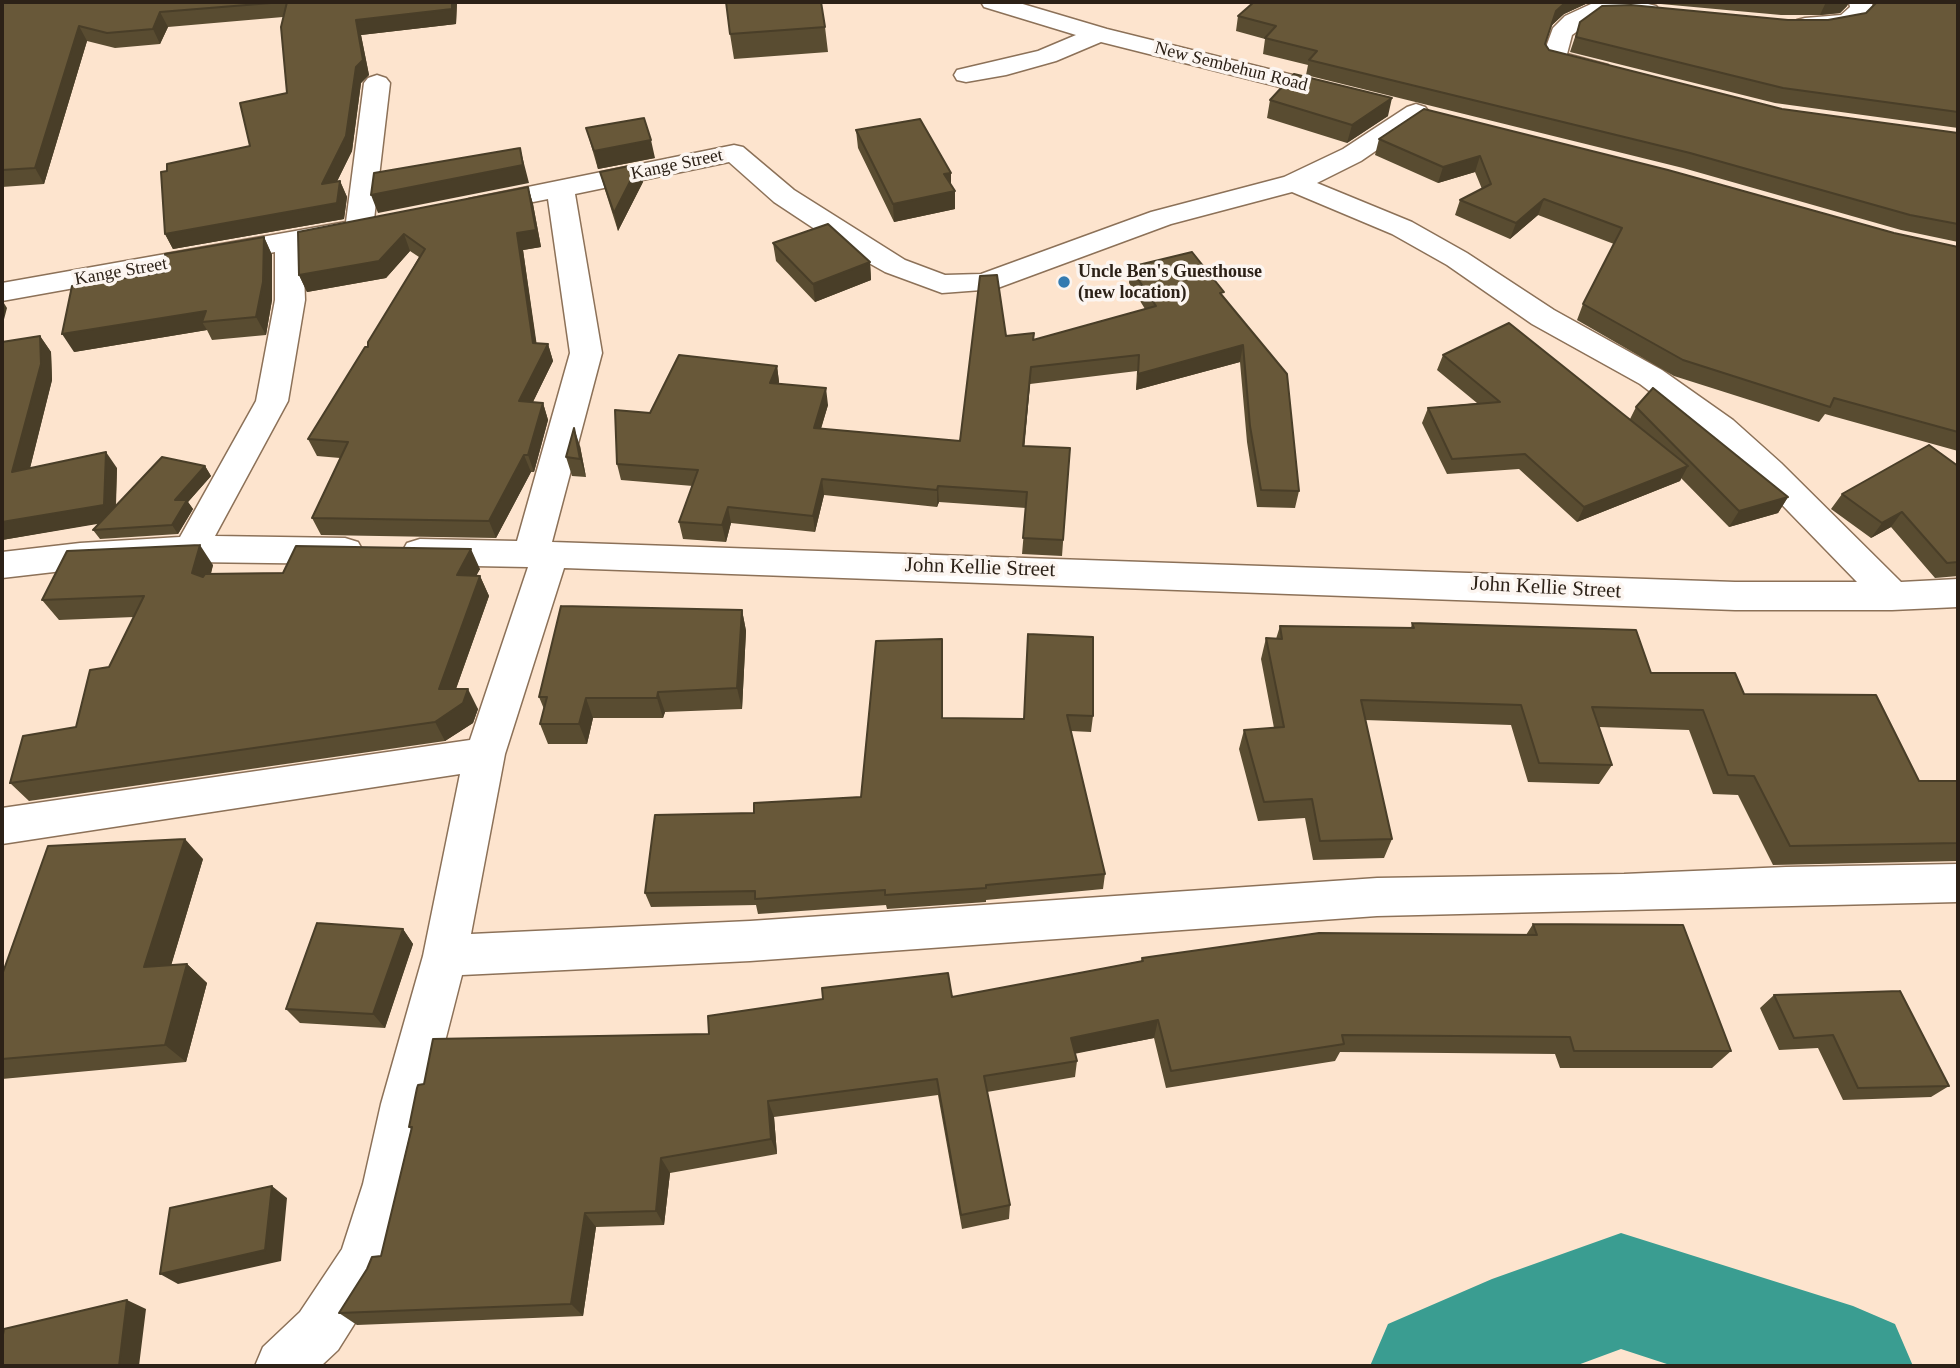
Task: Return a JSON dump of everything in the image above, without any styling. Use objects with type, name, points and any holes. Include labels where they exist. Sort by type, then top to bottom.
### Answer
[{"type":"street","name":"New Sembehun Road","points":[[992,2],[1099,34],[1443,119]]},
{"type":"street","points":[[1782,25],[1848,21],[1862,8],[1860,2]]},
{"type":"street","points":[[1624,77],[1554,58],[1561,33],[1573,21],[1591,11],[1665,13]]},
{"type":"street","points":[[966,75],[997,70],[1047,56],[1099,34]]},
{"type":"street","name":"Kange Street","points":[[2,292],[372,226],[377,83]]},
{"type":"street","points":[[1294,183],[1352,155],[1416,112]]},
{"type":"street","name":"Kange Street","points":[[453,210],[734,153],[784,196],[895,266],[942,284],[985,284],[1161,218],[1294,183]]},
{"type":"street","points":[[1294,183],[1402,228],[1457,259],[1544,317],[1651,377],[1721,428],[1769,471],[1892,596]]},
{"type":"street","points":[[282,1366],[319,1331],[364,1262],[388,1184],[405,1104],[446,956],[464,851],[485,754],[540,554],[586,353],[560,189]]},
{"type":"street","points":[[191,550],[272,401],[290,300],[289,242]]},
{"type":"street","name":"John Kellie Street","points":[[2,565],[80,556],[191,550],[540,554],[1467,584],[1722,595],[1892,596],[1958,593]]},
{"type":"street","points":[[2,826],[485,754]]},
{"type":"street","points":[[446,956],[750,941],[1377,897],[1958,883]]},
{"type":"building","points":[[2,2],[283,2],[160,12],[153,29],[107,33],[79,26],[35,168],[2,170]]},
{"type":"building","points":[[287,2],[452,2],[452,9],[356,20],[363,60],[356,67],[346,136],[322,184],[340,181],[337,203],[165,234],[161,172],[167,171],[167,164],[250,146],[240,103],[287,93],[281,27]]},
{"type":"building","points":[[726,2],[821,2],[825,27],[730,34]]},
{"type":"building","points":[[1254,2],[1566,2],[1556,11],[1545,44],[1549,50],[1782,109],[1958,133],[1958,224],[1910,215],[1690,153],[1309,60],[1317,51],[1265,38],[1276,26],[1238,16]]},
{"type":"building","points":[[1877,2],[1958,2],[1958,112],[1783,88],[1576,37],[1580,22],[1602,6],[1631,5],[1788,20],[1828,20],[1866,13]]},
{"type":"building","points":[[1294,74],[1392,98],[1352,125],[1270,100]]},
{"type":"building","points":[[1424,109],[1668,170],[1894,233],[1958,247],[1958,432],[1834,398],[1830,407],[1683,360],[1583,304],[1622,228],[1544,199],[1516,223],[1460,200],[1491,184],[1480,156],[1443,167],[1379,139]]},
{"type":"building","points":[[644,118],[651,140],[594,151],[586,128]]},
{"type":"building","points":[[920,119],[951,173],[944,174],[955,191],[893,204],[856,130]]},
{"type":"building","points":[[520,148],[523,165],[371,195],[374,173]]},
{"type":"building","points":[[639,164],[614,213],[600,172]]},
{"type":"building","points":[[528,187],[536,230],[517,233],[533,343],[548,344],[519,401],[543,403],[528,455],[524,455],[489,521],[312,518],[348,442],[308,439],[365,347],[368,347],[368,342],[425,249],[404,234],[379,261],[299,275],[298,232]]},
{"type":"building","points":[[828,224],[870,262],[813,284],[773,243]]},
{"type":"building","points":[[264,237],[263,282],[256,317],[202,322],[206,311],[62,334],[72,286],[166,272],[165,254]]},
{"type":"building","points":[[1192,252],[1224,292],[1220,293],[1287,374],[1299,491],[1261,490],[1250,426],[1243,345],[1138,374],[1139,355],[1031,367],[1023,446],[1070,448],[1063,540],[1023,538],[1027,492],[938,486],[937,490],[822,479],[813,516],[728,507],[722,525],[679,522],[698,470],[617,464],[615,410],[650,413],[679,355],[777,366],[770,383],[826,388],[814,428],[960,441],[980,276],[997,275],[1006,336],[1034,333],[1033,340],[1156,306],[1130,267]]},
{"type":"building","points":[[1509,323],[1688,466],[1584,507],[1525,454],[1452,459],[1428,408],[1500,402],[1443,355]]},
{"type":"building","points":[[40,336],[41,364],[12,472],[106,452],[104,505],[2,522],[2,342]]},
{"type":"building","points":[[1653,388],[1788,497],[1739,511],[1636,407]]},
{"type":"building","points":[[574,428],[580,459],[566,457]]},
{"type":"building","points":[[1929,445],[1958,466],[1958,562],[1947,563],[1902,512],[1882,523],[1842,494]]},
{"type":"building","points":[[162,457],[205,466],[175,500],[187,500],[172,525],[93,530]]},
{"type":"building","points":[[200,545],[192,573],[203,577],[205,574],[283,573],[296,546],[471,549],[457,575],[480,576],[439,689],[468,689],[463,703],[435,722],[10,783],[23,736],[76,727],[90,670],[109,667],[144,596],[42,600],[67,551]]},
{"type":"building","points":[[561,606],[742,610],[737,688],[658,692],[657,698],[586,698],[579,724],[540,724],[547,697],[539,697]]},
{"type":"building","points":[[1412,623],[1636,630],[1651,673],[1735,673],[1744,694],[1876,695],[1919,781],[1958,781],[1958,843],[1790,846],[1754,776],[1728,775],[1703,710],[1592,707],[1612,765],[1539,763],[1521,705],[1361,700],[1392,839],[1320,841],[1312,799],[1264,802],[1244,730],[1284,727],[1266,638],[1282,639],[1280,626],[1414,628]]},
{"type":"building","points":[[1028,634],[1093,637],[1093,716],[1067,715],[1105,874],[986,885],[986,888],[885,895],[885,890],[755,899],[755,891],[645,893],[655,815],[754,813],[754,803],[861,797],[876,641],[942,639],[942,718],[1024,719]]},
{"type":"building","points":[[185,839],[144,967],[187,964],[165,1045],[2,1059],[2,975],[48,846]]},
{"type":"building","points":[[317,923],[403,929],[373,1014],[286,1009]]},
{"type":"building","points":[[1533,924],[1683,925],[1731,1051],[1574,1051],[1570,1037],[1342,1035],[1344,1044],[1171,1071],[1158,1020],[1071,1038],[1077,1061],[984,1076],[1010,1205],[961,1215],[937,1079],[768,1101],[771,1139],[661,1158],[656,1211],[585,1213],[571,1304],[339,1313],[372,1257],[381,1256],[412,1127],[409,1127],[417,1088],[418,1085],[424,1084],[433,1039],[709,1034],[708,1016],[823,999],[822,988],[948,973],[952,997],[1143,961],[1142,958],[1319,933],[1537,935]]},
{"type":"building","points":[[1900,991],[1949,1086],[1858,1088],[1833,1035],[1794,1038],[1774,995]]},
{"type":"building","points":[[272,1186],[265,1250],[160,1274],[170,1208]]},
{"type":"building","points":[[127,1300],[119,1366],[2,1366],[4,1329]]},
{"type":"waterway","points":[[1430,1366],[1492,1338],[1621,1291],[1853,1366]]},
{"type":"place","name":"Uncle Ben's Guesthouse (new location)","points":[[1064,282]]}]
